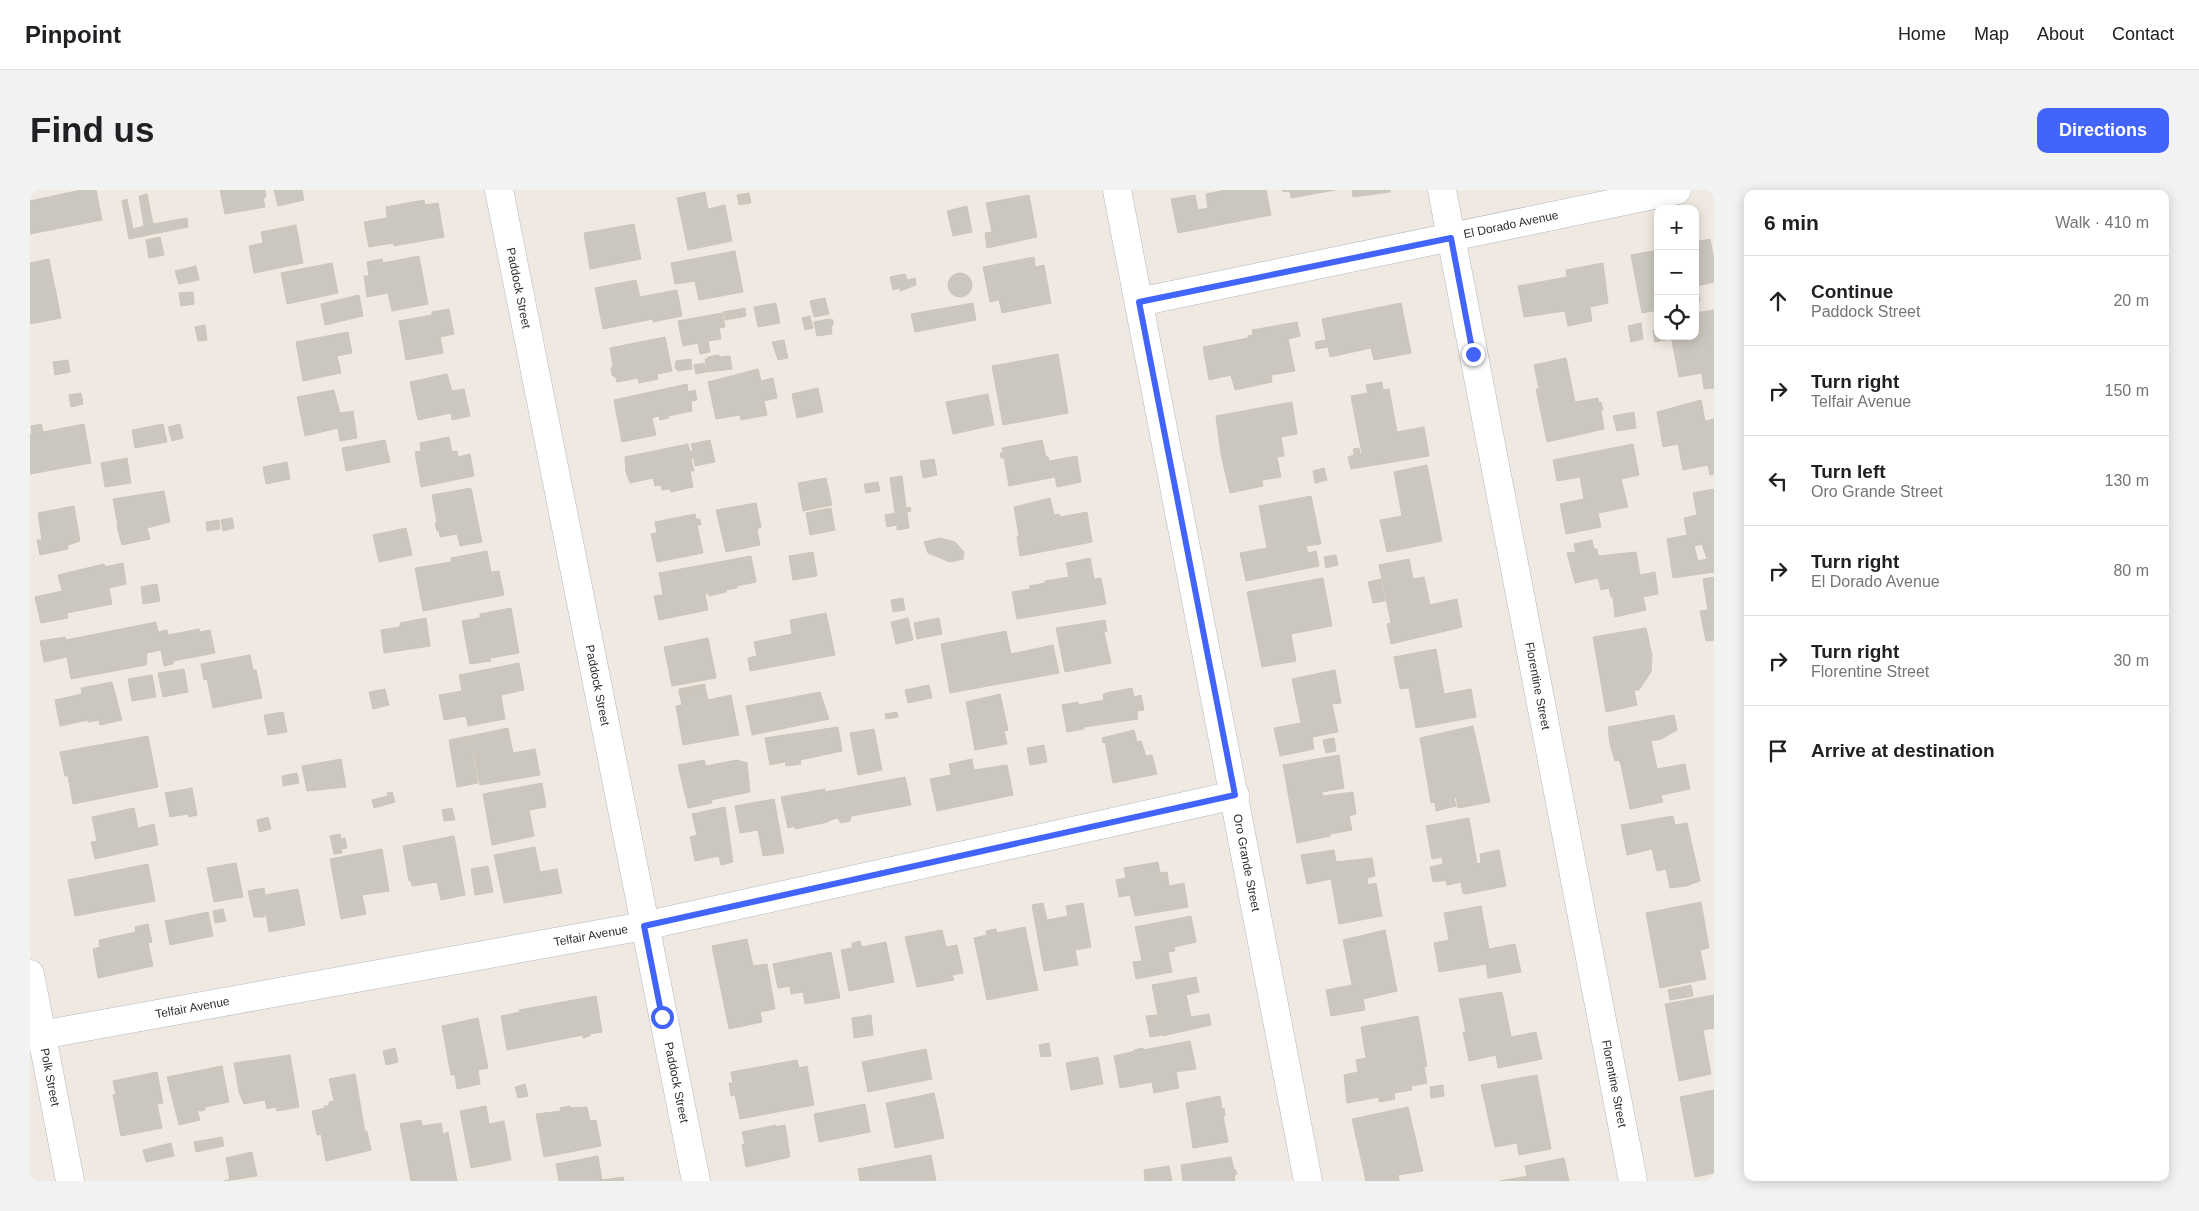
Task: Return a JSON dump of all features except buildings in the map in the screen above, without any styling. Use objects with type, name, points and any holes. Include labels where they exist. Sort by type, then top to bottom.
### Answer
[{"type":"street","name":"Paddock Street","points":[[499,190],[696,1181]]},
{"type":"street","name":"Oro Grande Street","points":[[1117,190],[1308,1181]]},
{"type":"street","name":"Florentine Street","points":[[1442,190],[1633,1181]]},
{"type":"street","name":"El Dorado Avenue","points":[[1139,302],[1677,190]]},
{"type":"street","name":"Telfair Avenue","points":[[36,1036],[644,926],[1235,795]]},
{"type":"street","name":"Polk Street","points":[[30,974],[36,1036],[70,1181]]},
{"type":"route","points":[[662,1017],[644,926],[1235,795],[1139,302],[1451,238],[1473,354]]}]
